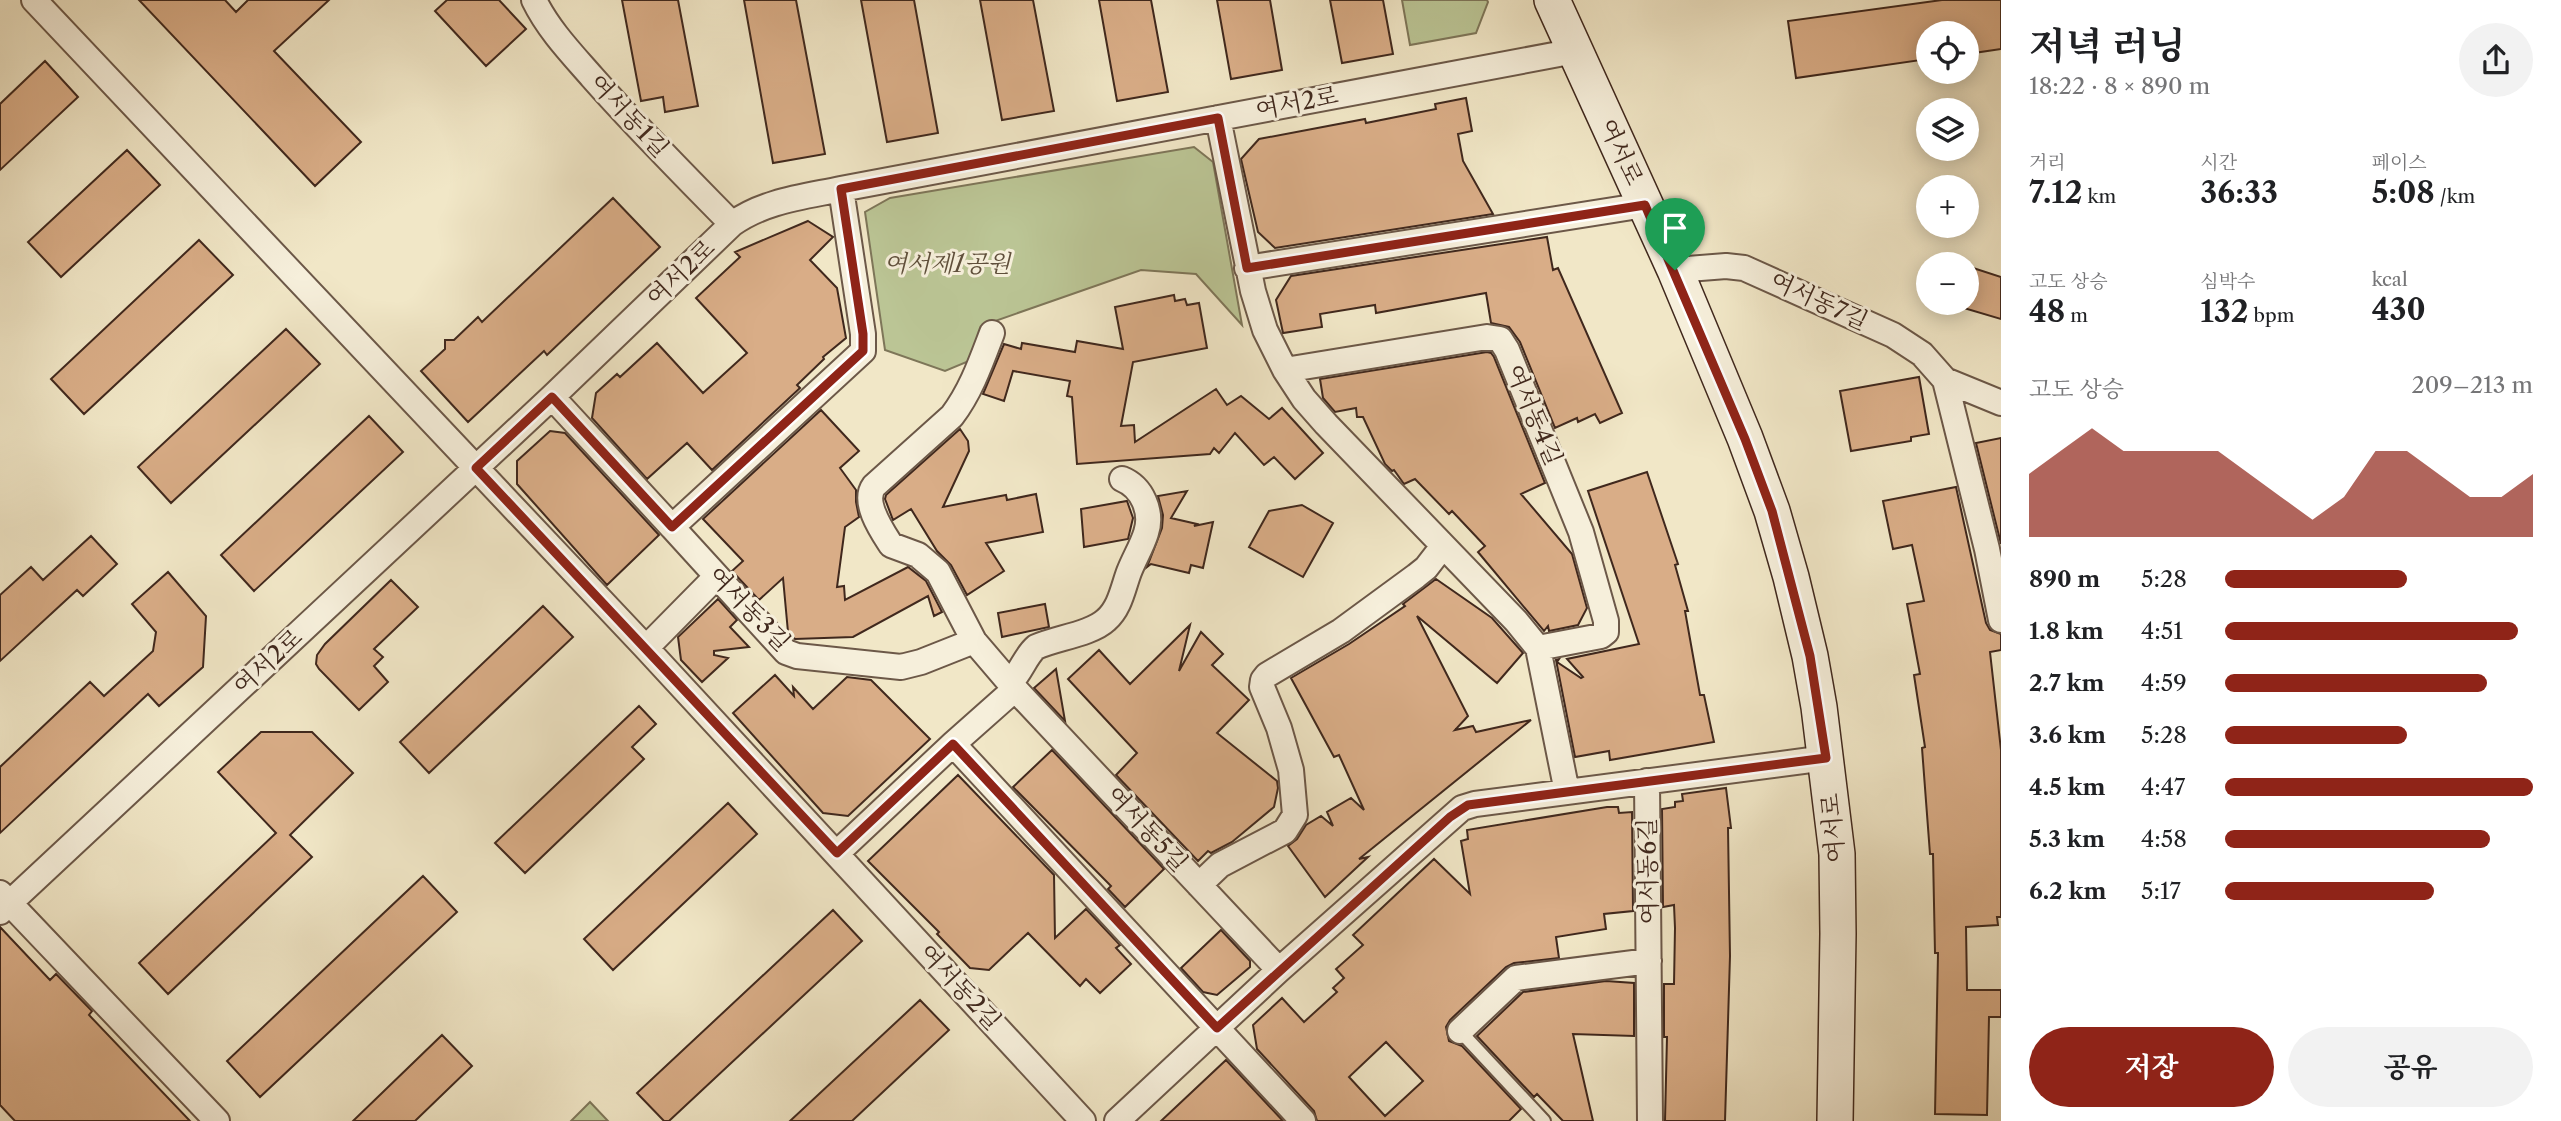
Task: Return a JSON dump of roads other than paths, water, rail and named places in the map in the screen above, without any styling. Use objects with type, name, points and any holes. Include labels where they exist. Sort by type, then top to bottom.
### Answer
[{"type":"street","name":"여서동2길","points":[[34,0],[646,648],[1083,1121]]},
{"type":"street","name":"여서동1길","points":[[534,0],[541,14],[571,53],[627,116],[732,224]]},
{"type":"street","name":"여서로","points":[[1552,0],[1675,270],[1772,511],[1810,656],[1837,854],[1835,1121]]},
{"type":"street","name":"여서2로","points":[[3,903],[476,468],[732,224],[760,208],[841,189],[1575,51]]},
{"type":"street","points":[[1218,118],[1247,268],[1260,317],[1285,370],[1304,399],[1326,424],[1516,621],[1538,648],[1567,792]]},
{"type":"street","points":[[672,527],[863,351],[863,334],[841,189]]},
{"type":"street","points":[[1247,268],[1645,205]]},
{"type":"street","name":"여서동7길","points":[[1675,270],[1726,265],[1761,274],[1893,335],[1922,355],[1945,380],[2001,403]]},
{"type":"street","points":[[992,334],[961,405],[874,486],[869,496],[870,504],[891,545],[918,555],[938,572],[974,640],[1013,686]]},
{"type":"street","name":"여서동4길","points":[[1285,370],[1487,337],[1500,340],[1507,350],[1581,532],[1606,621],[1606,632],[1601,636],[1538,648]]},
{"type":"street","name":"여서동7길","points":[[1945,380],[1987,549],[2001,620]]},
{"type":"street","name":"여서동3길","points":[[552,397],[786,652],[797,656],[901,667],[921,662],[974,640]]},
{"type":"street","points":[[837,853],[1013,686],[1037,647],[1095,628],[1108,620],[1118,605],[1147,529],[1147,511],[1143,498],[1133,484],[1122,479]]},
{"type":"street","points":[[1199,885],[1220,865],[1285,831],[1295,815],[1291,771],[1279,728],[1264,693],[1263,680],[1340,631],[1416,576],[1443,546]]},
{"type":"street","points":[[646,648],[716,577]]},
{"type":"street","name":"여서동5길","points":[[1013,686],[1279,970]]},
{"type":"street","points":[[953,744],[1303,1121]]},
{"type":"street","points":[[1117,1121],[1279,970],[1462,808],[1475,804],[1826,758]]},
{"type":"street","name":"여서동6길","points":[[1647,781],[1650,1121]]},
{"type":"street","points":[[3,903],[217,1121]]},
{"type":"street","points":[[1460,1031],[1516,978],[1649,961]]},
{"type":"lane","points":[[1460,1031],[1544,1121]]},
{"type":"park label","name":"여서제1공원","points":[[947,264]]}]
